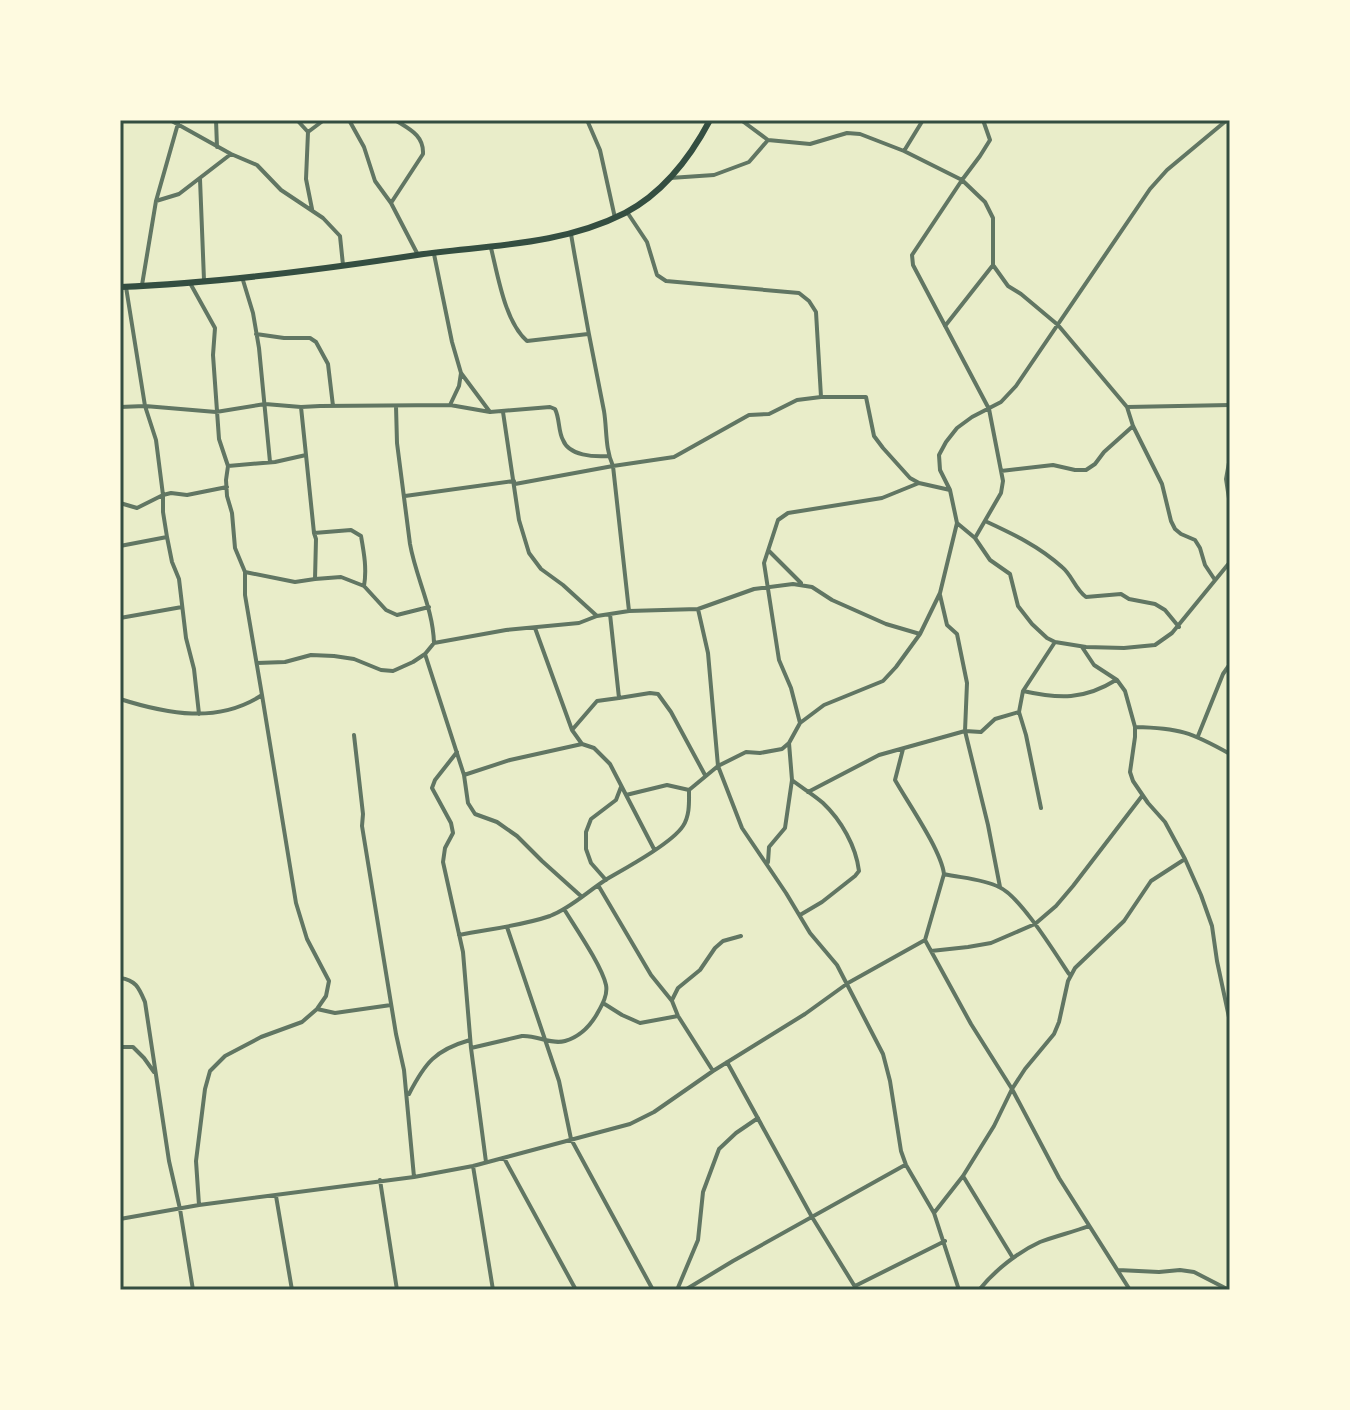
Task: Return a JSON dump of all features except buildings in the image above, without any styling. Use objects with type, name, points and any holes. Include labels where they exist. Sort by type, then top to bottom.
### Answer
[{"type":"main road","points":[[123,287],[242,277],[491,248],[571,234],[615,218],[652,195],[694,149],[710,120]]},
{"type":"street","points":[[170,120],[257,165],[281,190],[312,209],[340,236],[343,265]]},
{"type":"street","points":[[216,120],[217,147]]},
{"type":"street","points":[[297,120],[308,132],[306,179],[312,209]]},
{"type":"street","points":[[308,132],[324,120]]},
{"type":"street","points":[[349,120],[364,147],[375,181],[391,203],[418,255]]},
{"type":"street","points":[[391,203],[423,154],[424,147],[419,136],[395,120]]},
{"type":"street","points":[[587,120],[600,150],[615,218]]},
{"type":"street","points":[[741,120],[768,140],[810,144],[847,133],[860,134],[904,151],[962,180],[985,202],[993,218],[993,265],[1008,286],[1058,325],[1127,407],[1133,426],[1162,484],[1175,529],[1195,540],[1215,580]]},
{"type":"street","points":[[904,151],[923,120]]},
{"type":"street","points":[[975,538],[1001,493],[1003,481],[989,409],[913,265],[912,255],[990,140],[983,120]]},
{"type":"street","points":[[459,935],[541,919],[564,909],[631,866],[683,827],[688,816],[689,790],[705,775],[746,752],[777,750],[789,743],[800,723],[824,705],[883,681],[920,634],[940,593],[957,523],[950,490],[940,470],[939,455],[946,442],[957,428],[1001,402],[1016,386],[1150,189],[1167,170],[1227,120]]},
{"type":"street","points":[[142,286],[156,201],[179,122]]},
{"type":"street","points":[[670,178],[714,175],[749,162],[768,140]]},
{"type":"street","points":[[156,201],[179,194],[231,154]]},
{"type":"street","points":[[200,179],[204,280]]},
{"type":"street","points":[[627,212],[647,242],[657,275],[666,281],[799,293],[809,301],[816,312],[821,397]]},
{"type":"street","points":[[571,234],[607,427],[629,611]]},
{"type":"street","points":[[491,248],[507,306],[519,334],[527,341],[588,334]]},
{"type":"street","points":[[434,254],[461,373],[490,412]]},
{"type":"street","points":[[945,326],[993,265]]},
{"type":"street","points":[[242,277],[253,313],[270,462]]},
{"type":"street","points":[[189,281],[215,328],[213,355],[219,439],[228,466],[227,487],[235,548],[245,572],[245,595],[296,903],[307,939],[329,981],[326,996],[302,1022],[261,1037],[225,1056],[210,1071],[196,1161],[199,1205]]},
{"type":"street","points":[[123,287],[145,406],[156,440],[163,512],[172,562],[179,579],[199,714]]},
{"type":"street","points":[[256,334],[310,338],[316,342],[328,364],[333,406]]},
{"type":"street","points":[[450,405],[461,373]]},
{"type":"street","points":[[405,496],[674,457],[749,415],[769,414],[797,400],[821,397],[866,397],[874,436],[910,478],[950,490]]},
{"type":"street","points":[[120,407],[216,412],[265,404],[301,407],[450,405],[503,412],[550,407],[558,415],[562,440],[569,449],[595,457],[609,456]]},
{"type":"street","points":[[257,663],[285,662],[311,655],[334,656],[393,671],[425,654],[434,643],[434,625],[412,557],[397,443],[396,405]]},
{"type":"street","points":[[1127,407],[1230,405]]},
{"type":"street","points":[[301,407],[316,539],[315,579]]},
{"type":"street","points":[[503,412],[519,520],[529,553],[541,569],[597,616]]},
{"type":"street","points":[[1001,471],[1053,465],[1086,470],[1133,426]]},
{"type":"street","points":[[228,466],[306,455]]},
{"type":"street","points":[[1230,457],[1226,479],[1230,505]]},
{"type":"street","points":[[800,723],[791,688],[779,660],[764,563],[778,520],[788,513],[882,498],[919,483]]},
{"type":"street","points":[[120,503],[137,508],[171,493],[187,495],[227,487]]},
{"type":"street","points":[[985,521],[1036,545],[1066,569],[1080,593],[1086,597],[1121,594],[1129,599],[1155,604],[1165,610],[1179,627]]},
{"type":"street","points":[[957,523],[975,538],[990,560],[1010,574],[1018,606],[1040,633],[1055,642],[1082,647],[1155,645],[1179,627],[1230,562]]},
{"type":"street","points":[[314,533],[351,530],[361,536],[366,577],[364,586]]},
{"type":"street","points":[[120,546],[167,537]]},
{"type":"street","points":[[769,551],[802,584]]},
{"type":"street","points":[[245,572],[295,582],[341,577],[364,586],[386,610],[397,615],[429,607]]},
{"type":"street","points":[[434,643],[506,630],[579,623],[597,616],[629,611],[698,609],[754,589],[802,584],[886,624],[920,634]]},
{"type":"street","points":[[940,593],[947,625],[957,634],[967,683],[965,731],[1000,887]]},
{"type":"street","points":[[120,618],[182,607]]},
{"type":"street","points":[[698,609],[708,653],[718,766],[742,828],[810,933],[837,965],[887,1065],[901,1151],[934,1213],[959,1290]]},
{"type":"street","points":[[610,614],[619,698]]},
{"type":"street","points":[[535,628],[572,730],[582,744]]},
{"type":"street","points":[[1041,808],[1019,712],[1023,691],[1055,642]]},
{"type":"street","points":[[1082,647],[1094,665],[1117,680],[1125,691],[1135,727],[1130,772],[1142,796],[1165,822],[1185,859],[1212,926],[1230,1022]]},
{"type":"street","points":[[425,654],[464,775],[468,803],[475,814],[497,822],[517,836],[582,897]]},
{"type":"street","points":[[1198,736],[1230,664]]},
{"type":"street","points":[[1023,691],[1066,697],[1100,690],[1117,680]]},
{"type":"street","points":[[572,730],[597,701],[658,694],[705,775]]},
{"type":"street","points":[[120,699],[145,707],[199,714],[233,710],[262,695]]},
{"type":"street","points":[[808,792],[879,755],[965,731],[981,732],[995,719],[1019,712]]},
{"type":"street","points":[[1135,727],[1166,728],[1198,736],[1230,754]]},
{"type":"street","points":[[354,735],[362,826],[408,1096],[414,1177]]},
{"type":"street","points":[[767,864],[769,847],[785,828],[792,780],[789,743]]},
{"type":"street","points":[[464,775],[510,760],[582,744],[594,748],[610,764],[654,849]]},
{"type":"street","points":[[903,749],[895,780],[937,852],[944,874],[925,940],[971,1024],[1012,1089],[1059,1178],[1130,1290]]},
{"type":"street","points":[[457,752],[432,788],[451,823],[453,833],[445,848],[443,862],[463,952],[470,1040],[486,1162]]},
{"type":"street","points":[[792,780],[824,804],[843,829],[858,858],[859,871],[822,902],[800,915]]},
{"type":"street","points":[[606,880],[591,863],[586,849],[586,832],[591,819],[616,800],[621,785]]},
{"type":"street","points":[[626,795],[667,785],[689,790]]},
{"type":"street","points":[[931,951],[991,943],[1035,924],[1073,886],[1142,796]]},
{"type":"street","points":[[934,1213],[963,1176],[1025,1069],[1054,1034],[1070,975],[1124,921],[1151,881],[1185,859]]},
{"type":"street","points":[[944,874],[1000,887],[1008,892],[1035,924],[1070,975]]},
{"type":"street","points":[[598,885],[713,1071]]},
{"type":"street","points":[[471,1048],[530,1035],[563,1042],[578,1035],[594,1019],[603,1003],[606,985],[564,909]]},
{"type":"street","points":[[507,926],[559,1081],[571,1139],[653,1290]]},
{"type":"street","points":[[672,1001],[678,988],[700,970],[715,948],[723,941],[741,936]]},
{"type":"street","points":[[120,1219],[199,1205],[414,1177],[473,1166],[630,1124],[805,1014],[848,983],[925,940]]},
{"type":"street","points":[[120,978],[130,979],[139,988],[145,1002],[169,1161],[193,1290]]},
{"type":"street","points":[[603,1003],[640,1023],[678,1016]]},
{"type":"street","points":[[317,1009],[335,1013],[391,1005]]},
{"type":"street","points":[[408,1096],[428,1062],[440,1051],[470,1040]]},
{"type":"street","points":[[120,1047],[133,1047],[156,1074]]},
{"type":"street","points":[[727,1062],[812,1217],[856,1288],[945,1241]]},
{"type":"street","points":[[677,1290],[698,1240],[703,1192],[719,1149],[758,1118]]},
{"type":"street","points":[[504,1158],[573,1289]]},
{"type":"street","points":[[685,1290],[906,1165]]},
{"type":"street","points":[[473,1166],[493,1290]]},
{"type":"street","points":[[963,1176],[1013,1258]]},
{"type":"street","points":[[380,1180],[397,1290]]},
{"type":"street","points":[[276,1196],[292,1290]]},
{"type":"street","points":[[979,1290],[1013,1258],[1040,1242],[1090,1226]]},
{"type":"street","points":[[1118,1270],[1194,1272],[1229,1290]]}]
